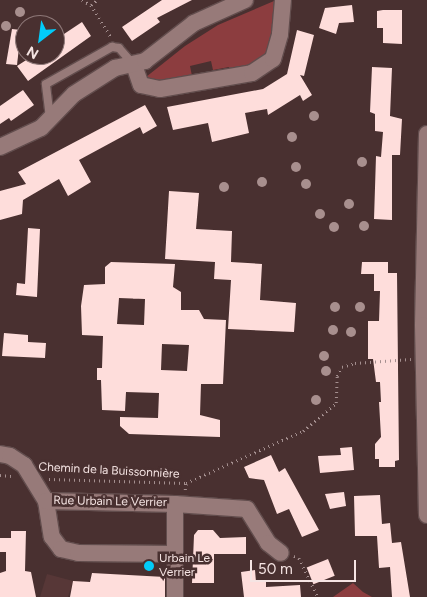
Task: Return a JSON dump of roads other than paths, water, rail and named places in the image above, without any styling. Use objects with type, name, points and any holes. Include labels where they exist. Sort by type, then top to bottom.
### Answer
[{"type":"street","points":[[0,147],[51,121],[64,108],[78,102],[134,65],[151,57],[194,23],[245,0]]},
{"type":"street","points":[[134,65],[141,85],[160,89],[252,73],[273,59],[280,34],[283,0]]},
{"type":"street","points":[[427,134],[424,358],[427,515]]},
{"type":"street","name":"Rue Urbain Le Verrier","points":[[0,454],[18,459],[46,501],[54,545],[61,550],[78,553],[175,554]]},
{"type":"street","name":"Rue Urbain Le Verrier","points":[[46,501],[179,504],[247,509],[268,543],[281,553]]},
{"type":"street","points":[[175,597],[175,554],[179,504]]},
{"type":"lane","points":[[51,121],[44,92],[46,84],[112,47],[120,48],[134,65]]},
{"type":"place","name":"Urbain Le Verrier","points":[[149,566]]}]
